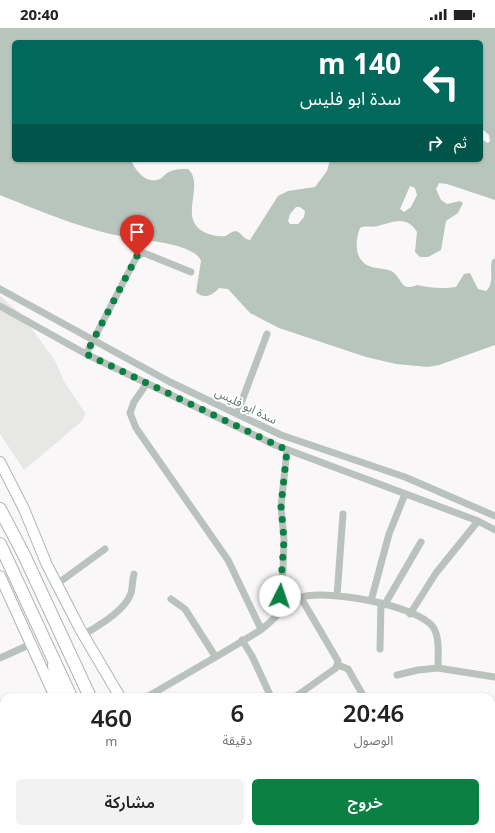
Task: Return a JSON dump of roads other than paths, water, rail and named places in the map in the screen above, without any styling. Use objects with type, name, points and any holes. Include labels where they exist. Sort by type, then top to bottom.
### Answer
[{"type":"highway","points":[[1,515],[30,568],[88,693]]},
{"type":"highway","points":[[0,544],[53,655],[69,693]]},
{"type":"highway","points":[[53,655],[56,693]]},
{"type":"main road","points":[[0,462],[24,509],[57,584],[83,635],[118,693]]},
{"type":"main road","points":[[0,576],[54,693]]},
{"type":"street","points":[[86,354],[137,256],[144,253],[191,272]]},
{"type":"street","name":"سدة ابو فليس","points":[[0,290],[170,382],[287,438],[405,477],[495,516]]},
{"type":"street","name":"سدة ابو فليس","points":[[0,306],[86,354],[287,450],[478,521],[495,530]]},
{"type":"street","points":[[237,414],[267,334]]},
{"type":"street","points":[[147,383],[134,402],[130,413],[136,428],[228,560],[261,629]]},
{"type":"street","points":[[282,609],[280,590],[283,571],[284,540],[281,506],[287,450]]},
{"type":"street","points":[[371,601],[388,534],[405,494]]},
{"type":"street","points":[[337,596],[344,514]]},
{"type":"street","points":[[410,614],[436,573],[478,521]]},
{"type":"street","points":[[380,649],[383,604],[421,542]]},
{"type":"street","points":[[57,584],[106,549]]},
{"type":"street","points":[[83,635],[103,623],[126,602],[131,593],[134,574]]},
{"type":"street","points":[[154,693],[261,629],[282,609],[301,598],[313,595],[337,596],[371,601],[410,614],[429,623],[434,628],[437,640],[438,668]]},
{"type":"street","points":[[301,598],[336,657],[338,665]]},
{"type":"street","points":[[171,599],[185,609],[215,656]]},
{"type":"street","points":[[242,640],[252,656],[269,693]]},
{"type":"street","points":[[0,658],[31,644]]},
{"type":"street","points":[[301,693],[336,668],[338,665]]},
{"type":"street","points":[[338,665],[348,668],[362,693]]},
{"type":"street","points":[[397,676],[418,670],[438,668],[495,677]]}]
